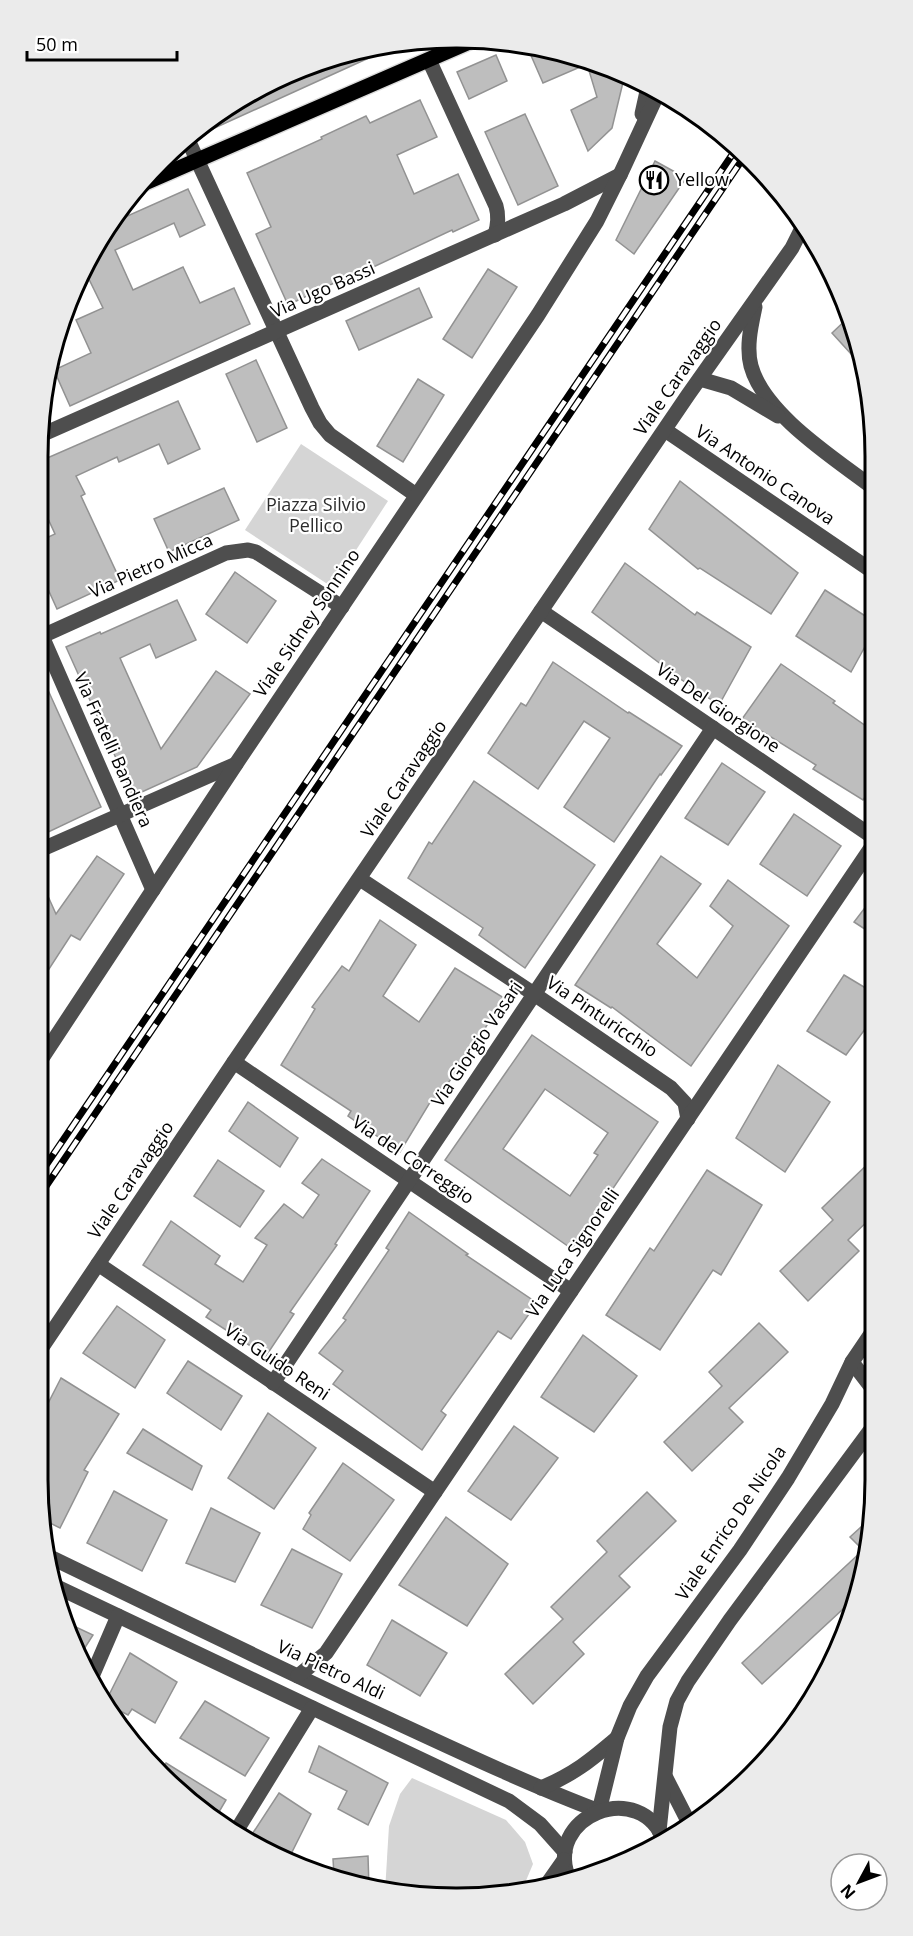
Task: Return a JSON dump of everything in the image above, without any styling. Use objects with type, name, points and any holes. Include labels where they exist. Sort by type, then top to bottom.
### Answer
[{"type":"main road","points":[[432,59],[446,48]]},
{"type":"main road","points":[[159,177],[456,48]]},
{"type":"street","points":[[432,59],[496,206],[498,220],[495,236]]},
{"type":"street","name":"Viale Sidney Sonnino","points":[[638,138],[646,95]]},
{"type":"street","name":"Viale Sidney Sonnino","points":[[48,1049],[236,764],[538,315],[597,221],[621,175],[655,100]]},
{"type":"street","points":[[191,146],[320,423],[330,435],[416,495]]},
{"type":"street","name":"Via Ugo Bassi","points":[[49,432],[495,236],[581,197],[621,175]]},
{"type":"street","name":"Viale Caravaggio","points":[[48,1338],[541,611],[756,301],[799,234]]},
{"type":"street","points":[[756,301],[749,335],[751,365],[762,391],[790,423]]},
{"type":"street","points":[[700,379],[731,388],[790,423],[865,482]]},
{"type":"street","name":"Via Antonio Canova","points":[[665,430],[865,566]]},
{"type":"street","name":"Via Pietro Micca","points":[[48,630],[226,553],[242,550],[256,552],[342,607]]},
{"type":"street","name":"Via Del Giorgione","points":[[541,611],[865,832]]},
{"type":"street","name":"Via Fratelli Bandiera","points":[[48,654],[153,890]]},
{"type":"street","name":"Via Giorgio Vasari","points":[[273,1383],[713,728]]},
{"type":"street","points":[[48,847],[236,764]]},
{"type":"street","name":"Via Luca Signorelli","points":[[298,1676],[326,1653],[865,857]]},
{"type":"street","name":"Via Pinturicchio","points":[[360,879],[671,1088],[685,1103],[688,1119]]},
{"type":"street","name":"Via del Correggio","points":[[234,1062],[571,1291]]},
{"type":"street","name":"Via Guido Reni","points":[[98,1264],[435,1492]]},
{"type":"street","name":"Viale Enrico De Nicola","points":[[599,1811],[617,1737],[630,1706],[647,1676],[740,1550],[788,1478],[832,1404],[852,1362],[865,1351]]},
{"type":"street","points":[[852,1362],[865,1379]]},
{"type":"street","points":[[663,1832],[669,1726],[677,1701],[730,1620],[865,1438]]},
{"type":"street","name":"Via Pietro Aldi","points":[[56,1560],[298,1676],[541,1788],[599,1811]]},
{"type":"street","points":[[64,1590],[509,1802],[540,1824],[565,1856],[568,1872]]},
{"type":"street","points":[[95,1669],[118,1616]]},
{"type":"street","points":[[240,1825],[312,1708]]},
{"type":"street","name":"Viale Enrico De Nicola","points":[[541,1788],[572,1774],[617,1737]]},
{"type":"street","points":[[665,1775],[686,1817]]},
{"type":"street","points":[[552,1876],[565,1856],[573,1832],[589,1816],[599,1811],[612,1808],[639,1813],[650,1821],[660,1834]]},
{"type":"green space","name":"Piazza Silvio Pellico","points":[[301,444],[388,501],[332,587],[245,530]]},
{"type":"green space","points":[[412,1778],[506,1820],[525,1842],[533,1864],[525,1882],[456,1888],[386,1882],[389,1826],[400,1794]]},
{"type":"building","points":[[496,55],[507,81],[469,99],[457,72]]},
{"type":"building","points":[[531,55],[579,67],[543,83]]},
{"type":"building","points":[[369,58],[212,129],[252,103],[300,79]]},
{"type":"building","points":[[589,70],[623,83],[612,128],[588,151],[571,110],[597,97]]},
{"type":"building","points":[[420,100],[437,137],[397,155],[414,194],[458,174],[479,220],[453,232],[452,230],[288,305],[256,234],[271,227],[247,173],[366,116],[370,123]]},
{"type":"building","points":[[525,114],[558,186],[518,205],[485,132]]},
{"type":"building","points":[[655,161],[686,178],[634,254],[616,240]]},
{"type":"building","points":[[188,189],[205,225],[180,237],[174,223],[115,250],[133,290],[183,267],[200,303],[234,288],[250,324],[70,406],[56,375],[58,368],[91,353],[76,320],[103,308],[89,279],[126,216]]},
{"type":"building","points":[[488,269],[517,287],[472,358],[443,339]]},
{"type":"building","points":[[419,288],[432,317],[359,350],[346,321]]},
{"type":"building","points":[[842,323],[852,355],[832,333]]},
{"type":"building","points":[[256,360],[287,428],[257,442],[226,374]]},
{"type":"building","points":[[418,379],[444,395],[403,462],[377,446]]},
{"type":"building","points":[[178,401],[200,449],[168,464],[159,444],[119,462],[117,457],[76,476],[85,494],[81,496],[120,580],[57,609],[48,589],[48,537],[55,534],[48,519],[48,458]]},
{"type":"building","points":[[680,481],[798,573],[771,614],[700,568],[698,569],[649,529]]},
{"type":"building","points":[[224,488],[239,520],[169,552],[154,519]]},
{"type":"building","points":[[625,563],[695,615],[697,612],[751,647],[719,705],[661,666],[592,612]]},
{"type":"building","points":[[235,572],[276,601],[247,643],[206,614]]},
{"type":"building","points":[[825,590],[865,616],[865,647],[851,672],[796,636]]},
{"type":"building","points":[[177,600],[196,640],[156,658],[150,644],[120,658],[161,749],[216,671],[250,694],[197,767],[133,796],[66,647]]},
{"type":"building","points":[[553,662],[628,713],[682,746],[614,842],[564,807],[610,738],[584,721],[538,789],[488,753],[521,703],[526,706]]},
{"type":"building","points":[[781,664],[835,701],[833,703],[865,725],[865,797],[863,800],[813,769],[816,765],[742,719]]},
{"type":"building","points":[[48,690],[101,807],[48,832]]},
{"type":"building","points":[[722,763],[765,792],[728,845],[685,818]]},
{"type":"building","points":[[474,781],[595,865],[525,968],[479,935],[483,928],[408,878],[429,842],[432,844]]},
{"type":"building","points":[[794,814],[841,846],[807,896],[760,864]]},
{"type":"building","points":[[97,856],[124,874],[80,940],[71,935],[48,971],[48,896],[56,914]]},
{"type":"building","points":[[661,856],[701,884],[657,944],[697,978],[733,926],[710,906],[728,880],[789,926],[691,1066],[612,1007],[575,985]]},
{"type":"building","points":[[865,908],[865,929],[854,922]]},
{"type":"building","points":[[380,920],[416,945],[383,996],[419,1022],[455,968],[504,998],[467,1057],[435,1101],[432,1099],[400,1152],[348,1116],[351,1111],[281,1065],[315,1009],[312,1007],[342,966],[349,971]]},
{"type":"building","points":[[844,975],[865,988],[865,1029],[846,1055],[807,1031]]},
{"type":"building","points":[[532,1035],[658,1122],[572,1249],[445,1160]],"holes":[[[545,1089],[608,1133],[594,1153],[598,1155],[570,1196],[503,1149]]]},
{"type":"building","points":[[778,1065],[830,1102],[785,1172],[736,1138]]},
{"type":"building","points":[[248,1102],[298,1138],[280,1167],[229,1131]]},
{"type":"building","points":[[322,1159],[370,1191],[335,1244],[337,1245],[290,1312],[294,1314],[266,1356],[206,1317],[211,1310],[143,1265],[171,1221],[220,1256],[215,1264],[243,1282],[267,1245],[255,1238],[284,1204],[303,1218],[319,1195],[302,1183]]},
{"type":"building","points":[[218,1160],[264,1191],[240,1227],[194,1196]]},
{"type":"building","points":[[865,1167],[865,1224],[848,1240],[859,1251],[808,1301],[780,1271],[833,1220],[822,1208]]},
{"type":"building","points":[[707,1170],[762,1205],[721,1275],[713,1270],[660,1350],[606,1315],[650,1248],[654,1251]]},
{"type":"building","points":[[409,1212],[468,1254],[466,1255],[537,1303],[511,1339],[498,1331],[441,1411],[446,1415],[422,1450],[333,1384],[343,1371],[319,1353],[346,1320],[343,1318],[389,1250],[386,1248]]},
{"type":"building","points":[[117,1306],[165,1340],[135,1388],[83,1353]]},
{"type":"building","points":[[759,1323],[788,1352],[729,1408],[743,1422],[692,1471],[664,1442],[722,1386],[709,1372]]},
{"type":"building","points":[[583,1335],[637,1376],[594,1432],[541,1397]]},
{"type":"building","points":[[188,1361],[242,1396],[221,1430],[167,1393]]},
{"type":"building","points":[[61,1378],[119,1414],[84,1470],[88,1472],[60,1528],[50,1523],[48,1403]]},
{"type":"building","points":[[268,1413],[316,1448],[274,1509],[228,1478]]},
{"type":"building","points":[[514,1426],[558,1458],[511,1520],[468,1491]]},
{"type":"building","points":[[143,1429],[202,1466],[192,1490],[127,1453]]},
{"type":"building","points":[[343,1463],[394,1500],[350,1561],[303,1529],[311,1515],[309,1513]]},
{"type":"building","points":[[114,1491],[167,1520],[142,1571],[87,1543]]},
{"type":"building","points":[[647,1492],[676,1521],[619,1576],[630,1587],[573,1642],[584,1654],[533,1704],[505,1674],[563,1619],[551,1607],[607,1552],[597,1541]]},
{"type":"building","points":[[211,1508],[260,1533],[235,1582],[186,1563]]},
{"type":"building","points":[[446,1517],[508,1564],[467,1626],[399,1585]]},
{"type":"building","points":[[863,1526],[859,1546],[850,1537]]},
{"type":"building","points":[[292,1549],[342,1574],[312,1628],[261,1605]]},
{"type":"building","points":[[858,1555],[844,1608],[762,1684],[742,1663]]},
{"type":"building","points":[[392,1620],[447,1653],[420,1696],[367,1665]]},
{"type":"building","points":[[76,1627],[93,1635],[85,1648]]},
{"type":"building","points":[[130,1653],[177,1682],[155,1723],[132,1709],[128,1715],[120,1711],[109,1694]]},
{"type":"building","points":[[205,1701],[269,1738],[245,1776],[180,1738]]},
{"type":"building","points":[[319,1746],[388,1783],[368,1825],[338,1809],[347,1791],[309,1772]]},
{"type":"building","points":[[166,1763],[226,1800],[219,1812],[187,1787],[165,1765]]},
{"type":"building","points":[[279,1793],[311,1814],[291,1853],[253,1833]]},
{"type":"building","points":[[368,1856],[369,1878],[334,1869],[333,1859]]},
{"type":"railway","points":[[48,1162],[732,155]]},
{"type":"railway","points":[[48,1183],[740,163]]},
{"type":"place","name":"Yellow","points":[[654,180]]}]
